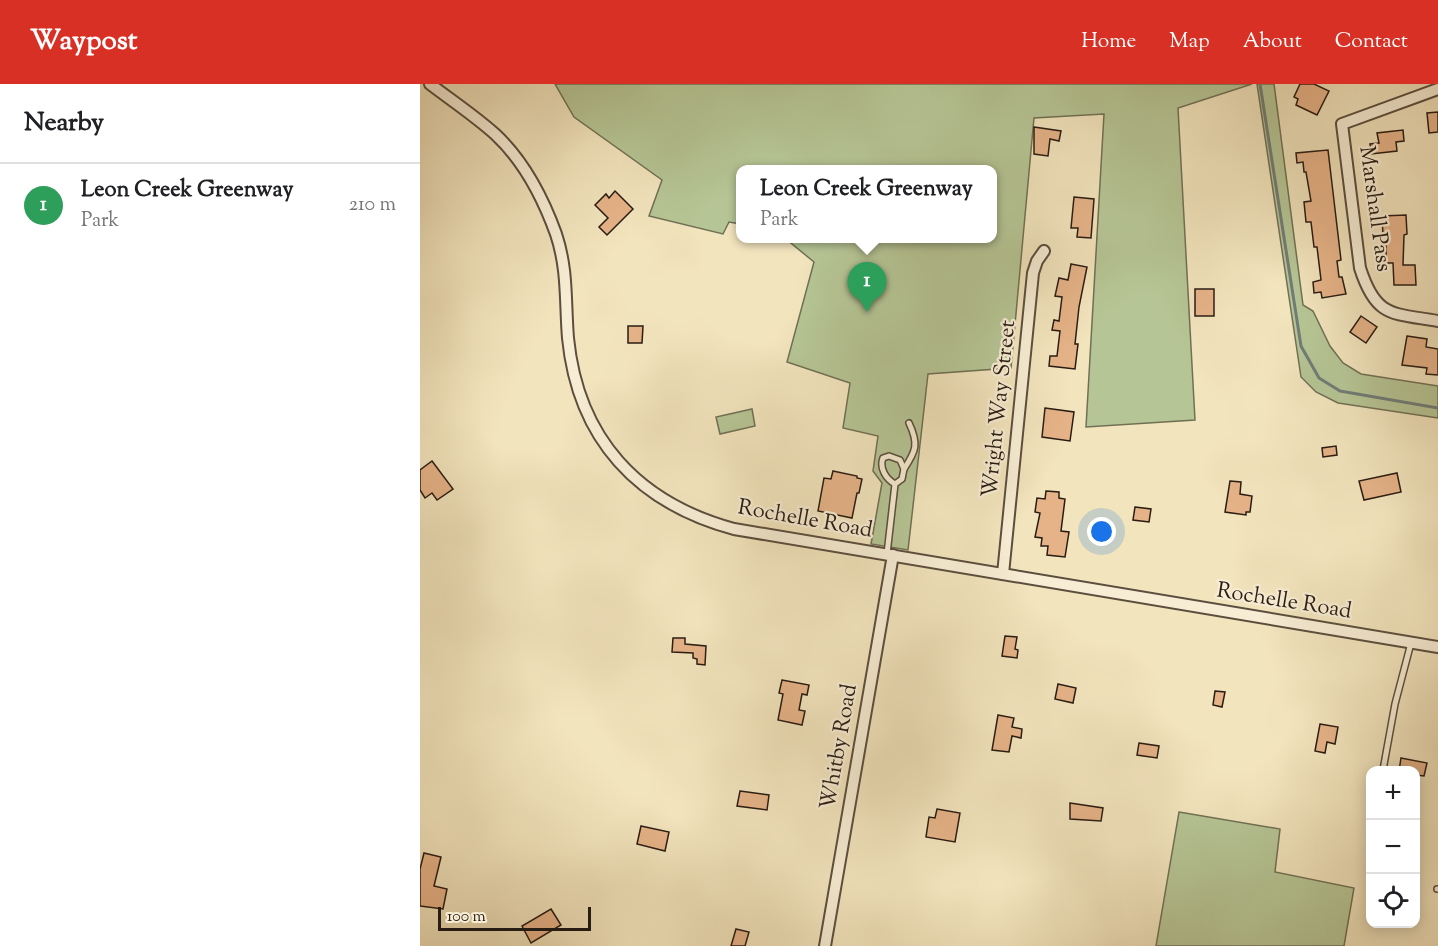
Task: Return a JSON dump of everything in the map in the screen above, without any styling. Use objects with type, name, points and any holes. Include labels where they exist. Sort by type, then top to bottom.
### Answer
[{"type":"street","name":"Rochelle Road","points":[[430,84],[495,134],[523,167],[537,191],[561,250],[566,275],[570,355],[579,396],[602,440],[633,476],[671,505],[692,516],[734,529],[1438,647]]},
{"type":"street","name":"Marshall Pass","points":[[1438,89],[1342,124],[1360,268],[1367,289],[1374,301],[1384,310],[1438,321]]},
{"type":"street","name":"Wright Way Street","points":[[1003,573],[1033,273],[1044,251]]},
{"type":"street","name":"Whitby Road","points":[[825,946],[890,555]]},
{"type":"lane","points":[[895,484],[902,479],[904,469],[915,453],[916,444],[909,423]]},
{"type":"lane","points":[[895,484],[889,481],[884,474],[881,463],[883,458],[889,456],[900,460],[904,469]]},
{"type":"lane","points":[[890,555],[895,484]]},
{"type":"lane","points":[[1384,766],[1395,704],[1411,643]]},
{"type":"green space","points":[[555,84],[1252,84],[1178,108],[1195,420],[1086,427],[1104,114],[1034,118],[1011,368],[928,374],[908,550],[871,544],[882,483],[873,471],[878,436],[843,428],[850,383],[787,362],[814,262],[791,243],[997,243],[997,165],[736,165],[736,223],[729,222],[723,234],[649,216],[662,180],[574,117]]},
{"type":"green space","points":[[1257,84],[1274,84],[1303,305],[1313,311],[1330,346],[1343,363],[1361,374],[1438,386],[1438,418],[1338,403],[1316,392],[1301,377]]},
{"type":"green space","points":[[752,409],[755,426],[720,434],[716,417]]},
{"type":"green space","points":[[1179,812],[1280,829],[1275,872],[1354,888],[1344,946],[1156,946]]},
{"type":"building","points":[[1300,84],[1314,84],[1329,91],[1317,115],[1296,105],[1298,99],[1294,97]]},
{"type":"building","points":[[1438,112],[1438,132],[1429,133],[1427,113]]},
{"type":"building","points":[[1034,127],[1061,131],[1059,141],[1050,139],[1048,156],[1034,154]]},
{"type":"building","points":[[1403,130],[1404,141],[1396,142],[1397,151],[1371,154],[1370,144],[1379,143],[1377,133]]},
{"type":"building","points":[[1328,150],[1341,260],[1337,261],[1339,277],[1342,277],[1346,294],[1322,298],[1321,292],[1314,293],[1313,282],[1321,280],[1317,247],[1314,247],[1311,222],[1306,222],[1304,202],[1311,201],[1306,172],[1304,172],[1303,162],[1297,163],[1296,153]]},
{"type":"building","points":[[615,191],[633,209],[607,235],[599,227],[608,218],[595,205],[606,194],[609,198]]},
{"type":"building","points":[[1074,197],[1094,199],[1091,238],[1077,237],[1078,228],[1071,228]]},
{"type":"building","points":[[1406,215],[1407,234],[1404,235],[1403,265],[1415,265],[1416,285],[1394,285],[1393,263],[1386,263],[1386,236],[1383,236],[1382,216]]},
{"type":"building","points":[[1071,264],[1087,267],[1079,307],[1075,369],[1049,366],[1050,356],[1057,356],[1060,331],[1052,330],[1054,320],[1059,321],[1062,297],[1055,296],[1059,278],[1068,280]]},
{"type":"building","points":[[1195,289],[1214,289],[1214,316],[1195,316]]},
{"type":"building","points":[[1361,316],[1377,327],[1366,343],[1350,332]]},
{"type":"building","points":[[628,326],[643,326],[642,343],[628,343]]},
{"type":"building","points":[[1407,336],[1427,339],[1426,347],[1438,349],[1438,375],[1426,374],[1427,368],[1402,365]]},
{"type":"building","points":[[1045,408],[1074,412],[1070,441],[1042,437]]},
{"type":"building","points":[[1336,446],[1337,455],[1323,457],[1322,448]]},
{"type":"building","points":[[432,461],[453,489],[437,500],[432,493],[425,498],[420,490],[420,470]]},
{"type":"building","points":[[833,471],[862,479],[852,518],[818,511],[824,478],[831,479]]},
{"type":"building","points":[[1397,473],[1401,492],[1364,500],[1359,481]]},
{"type":"building","points":[[1230,481],[1241,482],[1240,494],[1252,496],[1250,512],[1246,512],[1246,515],[1225,512]]},
{"type":"building","points":[[1046,491],[1059,492],[1059,498],[1065,499],[1061,531],[1069,532],[1065,557],[1047,555],[1048,546],[1041,546],[1042,538],[1035,537],[1040,513],[1035,512],[1037,498],[1045,499]]},
{"type":"building","points":[[1135,507],[1151,509],[1149,522],[1133,520]]},
{"type":"building","points":[[1005,636],[1017,637],[1015,649],[1018,650],[1017,658],[1002,656]]},
{"type":"building","points":[[673,638],[685,638],[685,644],[706,646],[705,665],[697,664],[693,653],[672,652]]},
{"type":"building","points":[[782,680],[809,685],[807,695],[802,694],[799,710],[805,711],[802,725],[778,720],[783,694],[779,693]]},
{"type":"building","points":[[1058,684],[1076,688],[1073,703],[1055,699]]},
{"type":"building","points":[[1215,691],[1225,692],[1222,707],[1213,705]]},
{"type":"building","points":[[998,715],[1014,718],[1012,727],[1022,729],[1021,738],[1012,736],[1009,752],[992,750]]},
{"type":"building","points":[[1320,724],[1338,727],[1335,744],[1327,742],[1325,753],[1315,751]]},
{"type":"building","points":[[1139,743],[1159,746],[1157,758],[1137,755]]},
{"type":"building","points":[[1401,758],[1427,763],[1424,776],[1420,776],[1420,766],[1400,766]]},
{"type":"building","points":[[740,791],[769,795],[767,810],[737,806]]},
{"type":"building","points":[[1070,803],[1103,808],[1101,821],[1070,819]]},
{"type":"building","points":[[937,809],[960,813],[955,842],[926,837],[929,817],[935,818]]},
{"type":"building","points":[[641,826],[669,832],[665,851],[637,844]]},
{"type":"building","points":[[424,853],[441,857],[434,886],[447,889],[443,909],[420,906],[420,869]]},
{"type":"building","points":[[551,909],[561,925],[531,943],[522,926]]},
{"type":"building","points":[[736,929],[749,932],[745,946],[731,946]]},
{"type":"waterway","points":[[1260,84],[1301,346],[1319,378],[1340,391],[1438,408]]},
{"type":"place","name":"Leon Creek Greenway","points":[[867,312]]}]
